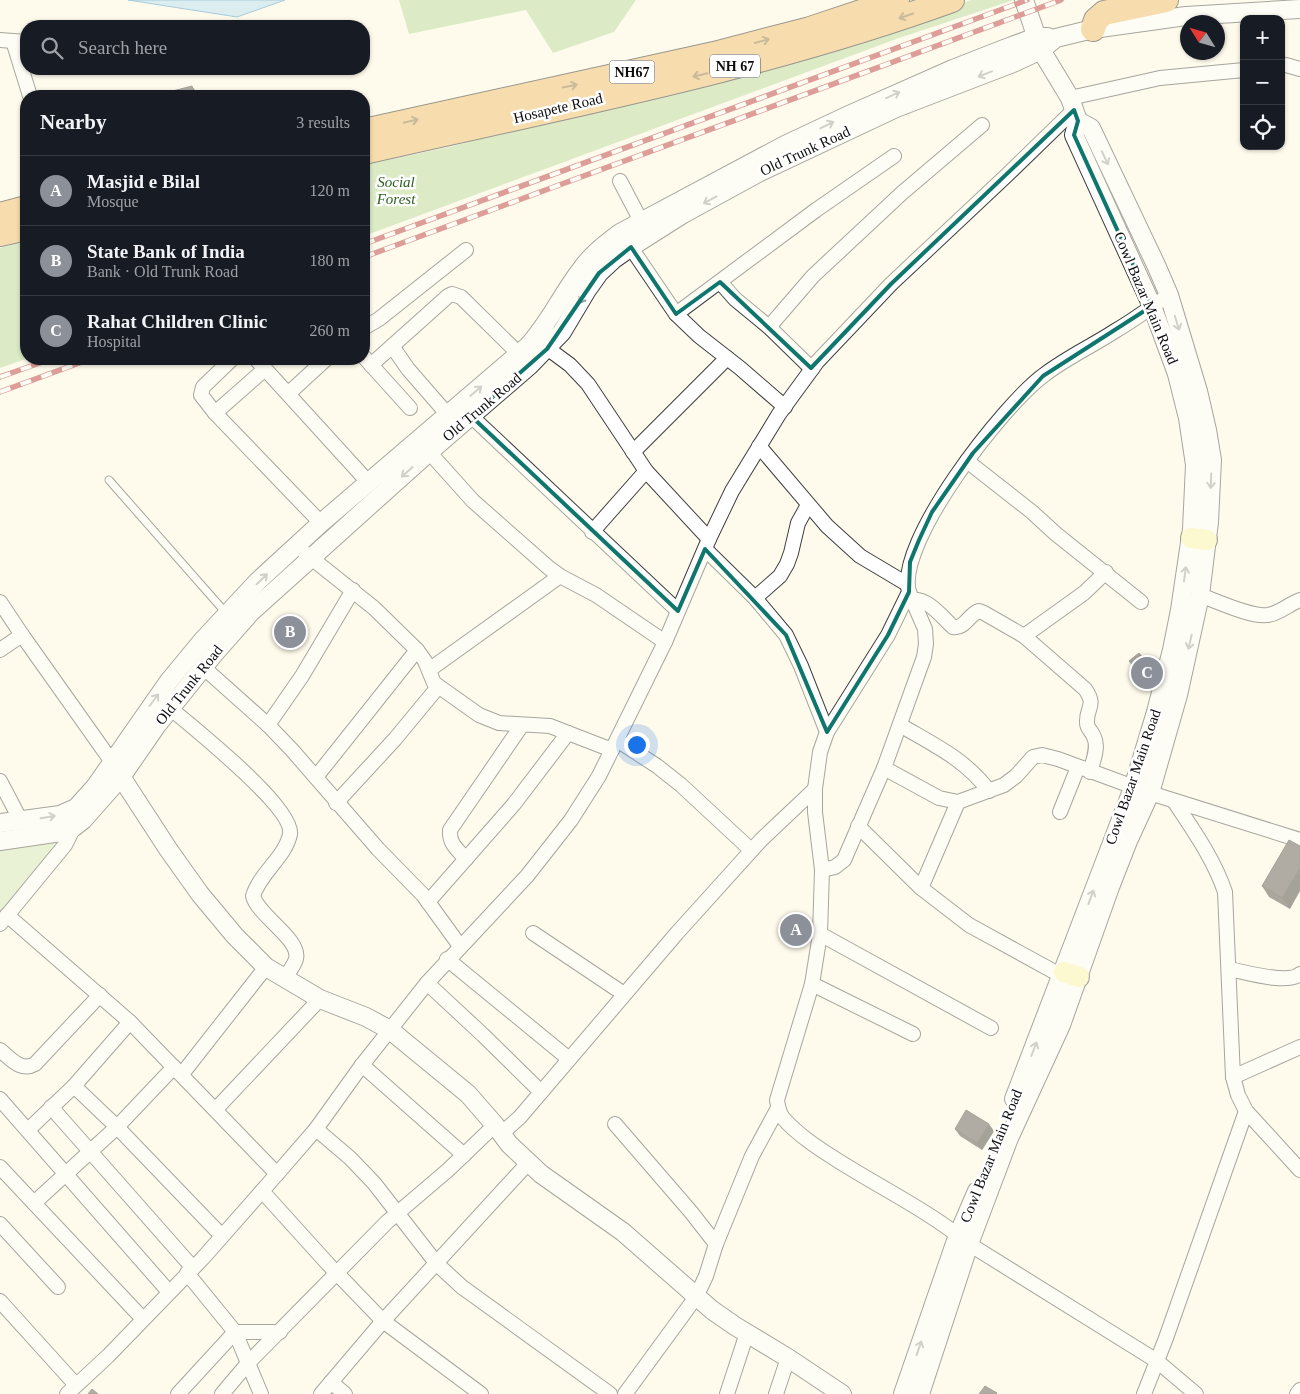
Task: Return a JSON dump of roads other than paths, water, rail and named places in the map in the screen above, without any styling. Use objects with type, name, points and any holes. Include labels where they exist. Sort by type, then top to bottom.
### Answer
[{"type":"highway","name":"Hosapete Road","points":[[370,130],[714,54],[810,29],[897,0]]},
{"type":"highway","name":"Hosapete Road","points":[[370,151],[746,64],[903,18],[952,0]]},
{"type":"highway","points":[[1093,29],[1100,16],[1118,10],[1166,0]]},
{"type":"highway","points":[[0,215],[20,210]]},
{"type":"highway","points":[[0,234],[20,229]]},
{"type":"street","points":[[1024,0],[1036,48],[1074,110],[1091,128],[1169,295],[1198,391],[1212,460],[1209,522],[1199,539],[1200,595],[1178,695],[1141,790]]},
{"type":"street","points":[[1036,48],[1056,38],[1093,29],[1186,16],[1298,11]]},
{"type":"street","points":[[13,41],[20,64]]},
{"type":"street","name":"Old Trunk Road","points":[[0,841],[61,832],[74,827],[89,815],[117,770],[157,725],[250,612],[429,452],[530,366],[541,344],[547,322],[577,274],[592,256],[620,233],[785,145],[840,118],[952,69],[1036,48]]},
{"type":"street","name":"Old Trunk Road","points":[[541,344],[562,332],[587,290],[599,273],[614,258],[683,214],[758,173],[896,108],[1036,48]]},
{"type":"street","points":[[1285,65],[1300,69]]},
{"type":"street","points":[[0,1301],[71,1389],[108,1356],[190,1271],[316,1129],[362,1065],[426,983],[526,876],[571,820],[599,776],[615,745],[665,642],[732,491],[785,406],[812,369],[891,284],[1074,110],[1160,78],[1240,70]]},
{"type":"street","points":[[24,75],[28,90]]},
{"type":"street","name":"Cowl Bazar Main Road","points":[[903,1394],[964,1240],[1061,1025],[1068,975],[1098,875],[1141,790],[1156,712],[1199,539],[1195,465],[1188,418],[1177,374],[1152,306],[1074,135],[1074,110]]},
{"type":"street","points":[[769,327],[813,276],[902,192],[982,124]]},
{"type":"street","points":[[676,314],[823,205],[894,156]]},
{"type":"street","points":[[620,181],[641,221]]},
{"type":"street","points":[[620,233],[676,314],[699,336],[785,406]]},
{"type":"street","points":[[370,324],[466,250]]},
{"type":"street","points":[[720,282],[812,369]]},
{"type":"street","points":[[370,359],[392,346],[448,296],[457,294],[519,354]]},
{"type":"street","points":[[1169,295],[1043,376],[1009,409],[967,461],[932,512],[910,562],[909,592],[888,635],[827,732],[820,752],[815,789],[815,812],[822,870],[820,934],[812,984],[777,1100],[778,1108],[783,1118],[816,1147],[1157,1361],[1196,1394]]},
{"type":"street","points":[[0,823],[60,816],[76,808],[94,787],[117,770],[148,708],[168,681],[258,581],[321,523],[519,354],[541,344],[570,365],[588,384],[646,471],[786,635],[801,666],[827,732]]},
{"type":"street","points":[[392,346],[408,369],[448,415]]},
{"type":"street","points":[[633,452],[727,358]]},
{"type":"street","points":[[370,364],[410,408]]},
{"type":"street","points":[[226,365],[202,387],[201,395],[215,413],[321,523]]},
{"type":"street","points":[[215,413],[259,365]]},
{"type":"street","points":[[261,365],[289,393],[369,483]]},
{"type":"street","points":[[289,393],[319,365]]},
{"type":"street","points":[[471,416],[678,612]]},
{"type":"street","points":[[759,446],[827,526],[860,556],[918,599],[925,602],[953,626],[957,628],[962,625],[979,610],[1024,636],[1085,689],[1090,696],[1091,704],[1087,727],[1094,737],[1096,747],[1060,812]]},
{"type":"street","points":[[429,452],[474,501],[560,576],[596,595],[665,642]]},
{"type":"street","points":[[967,461],[1141,602]]},
{"type":"street","points":[[592,532],[646,471]]},
{"type":"street","points":[[755,598],[780,576],[791,553],[798,523],[808,505]]},
{"type":"street","points":[[297,546],[374,608],[417,650],[425,661],[434,683],[438,687],[479,715],[499,723],[550,726],[568,733],[615,745],[657,766],[681,785],[751,850]]},
{"type":"street","points":[[1024,636],[1084,593],[1106,572]]},
{"type":"street","points":[[429,670],[560,576]]},
{"type":"street","points":[[268,725],[302,676],[353,590]]},
{"type":"street","points":[[822,870],[835,867],[844,860],[884,768],[924,658],[926,644],[925,629],[909,592]]},
{"type":"street","points":[[1200,595],[1256,615],[1267,616],[1300,600]]},
{"type":"street","points":[[0,602],[117,770],[168,849],[200,894],[235,936],[266,967],[284,980],[320,999],[390,1030],[468,1094],[509,1144],[541,1174],[623,1232],[712,1310],[842,1394]]},
{"type":"street","points":[[0,650],[22,635]]},
{"type":"street","points":[[316,777],[417,650]]},
{"type":"street","points":[[203,667],[268,725],[316,777],[336,803],[428,902],[460,946]]},
{"type":"street","points":[[336,803],[395,739],[438,687]]},
{"type":"street","points":[[170,708],[248,775],[279,807],[288,822],[290,832],[287,843],[260,880],[253,896],[258,906],[293,944],[297,952],[296,960],[284,980]]},
{"type":"street","points":[[466,859],[451,843],[449,838],[450,830],[522,725]]},
{"type":"street","points":[[900,725],[961,762],[980,778],[990,791]]},
{"type":"street","points":[[428,902],[514,804],[568,733]]},
{"type":"street","points":[[884,768],[939,798],[958,802],[1004,785],[1016,776],[1033,757],[1042,755],[1174,801],[1300,840]]},
{"type":"street","points":[[0,781],[21,821]]},
{"type":"street","points":[[222,1394],[249,1362],[397,1213],[464,1155],[498,1129],[520,1117],[624,994],[751,850],[815,789]]},
{"type":"street","points":[[1174,801],[1209,856],[1221,878],[1225,892],[1233,1077],[1238,1095],[1246,1111],[1300,1170]]},
{"type":"street","points":[[921,888],[958,802]]},
{"type":"street","points":[[858,826],[921,888],[969,925],[1068,975]]},
{"type":"street","points":[[74,827],[65,845],[4,919],[100,995],[130,1022],[277,1174]]},
{"type":"street","points":[[534,934],[624,994]]},
{"type":"street","points":[[820,934],[991,1028]]},
{"type":"street","points":[[447,959],[569,1059]]},
{"type":"street","points":[[34,1203],[178,1070],[266,967]]},
{"type":"street","points":[[1229,969],[1286,979],[1298,977],[1300,974]]},
{"type":"street","points":[[426,983],[541,1092]]},
{"type":"street","points":[[812,984],[914,1034]]},
{"type":"street","points":[[0,1050],[25,1068],[35,1064],[100,995]]},
{"type":"street","points":[[216,1110],[320,999]]},
{"type":"street","points":[[28,1130],[74,1086],[130,1022]]},
{"type":"street","points":[[1233,1077],[1300,1047]]},
{"type":"street","points":[[362,1065],[464,1155]]},
{"type":"street","points":[[74,1086],[117,1127],[222,1236]]},
{"type":"street","points":[[0,1099],[169,1292]]},
{"type":"street","points":[[51,1108],[91,1152],[190,1271],[235,1332],[261,1394]]},
{"type":"street","points":[[625,1394],[696,1297],[706,1276],[716,1244],[752,1156],[778,1108]]},
{"type":"street","points":[[1144,1394],[1246,1111]]},
{"type":"street","points":[[615,1124],[716,1244]]},
{"type":"street","points":[[316,1129],[350,1158],[374,1183],[437,1264],[462,1288],[610,1394]]},
{"type":"street","points":[[321,1394],[384,1321],[529,1162]]},
{"type":"street","points":[[0,1166],[143,1319]]},
{"type":"street","points":[[262,1191],[384,1321],[481,1394]]},
{"type":"street","points":[[0,1224],[58,1286]]},
{"type":"street","points":[[920,1394],[964,1240]]},
{"type":"street","points":[[178,1394],[235,1332],[280,1332]]},
{"type":"street","points":[[727,1394],[747,1333]]},
{"type":"street","points":[[776,1394],[788,1358]]},
{"type":"street","points":[[331,1382],[345,1394]]},
{"type":"street","points":[[1297,1394],[1300,1390]]},
{"type":"lane","points":[[109,480],[228,614]]},
{"type":"water","points":[[128,0],[285,0],[237,17]]},
{"type":"railway","points":[[370,242],[1027,0]]},
{"type":"railway","points":[[370,255],[1061,0]]},
{"type":"railway","points":[[0,377],[34,365]]},
{"type":"railway","points":[[0,392],[74,365]]},
{"type":"place","name":"State Bank of India","points":[[290,632]]},
{"type":"place","name":"Rahat Children Clinic","points":[[1147,673]]},
{"type":"place","name":"Masjid e Bilal","points":[[796,930]]},
{"type":"park label","name":"Social Forest","points":[[396,190]]}]
